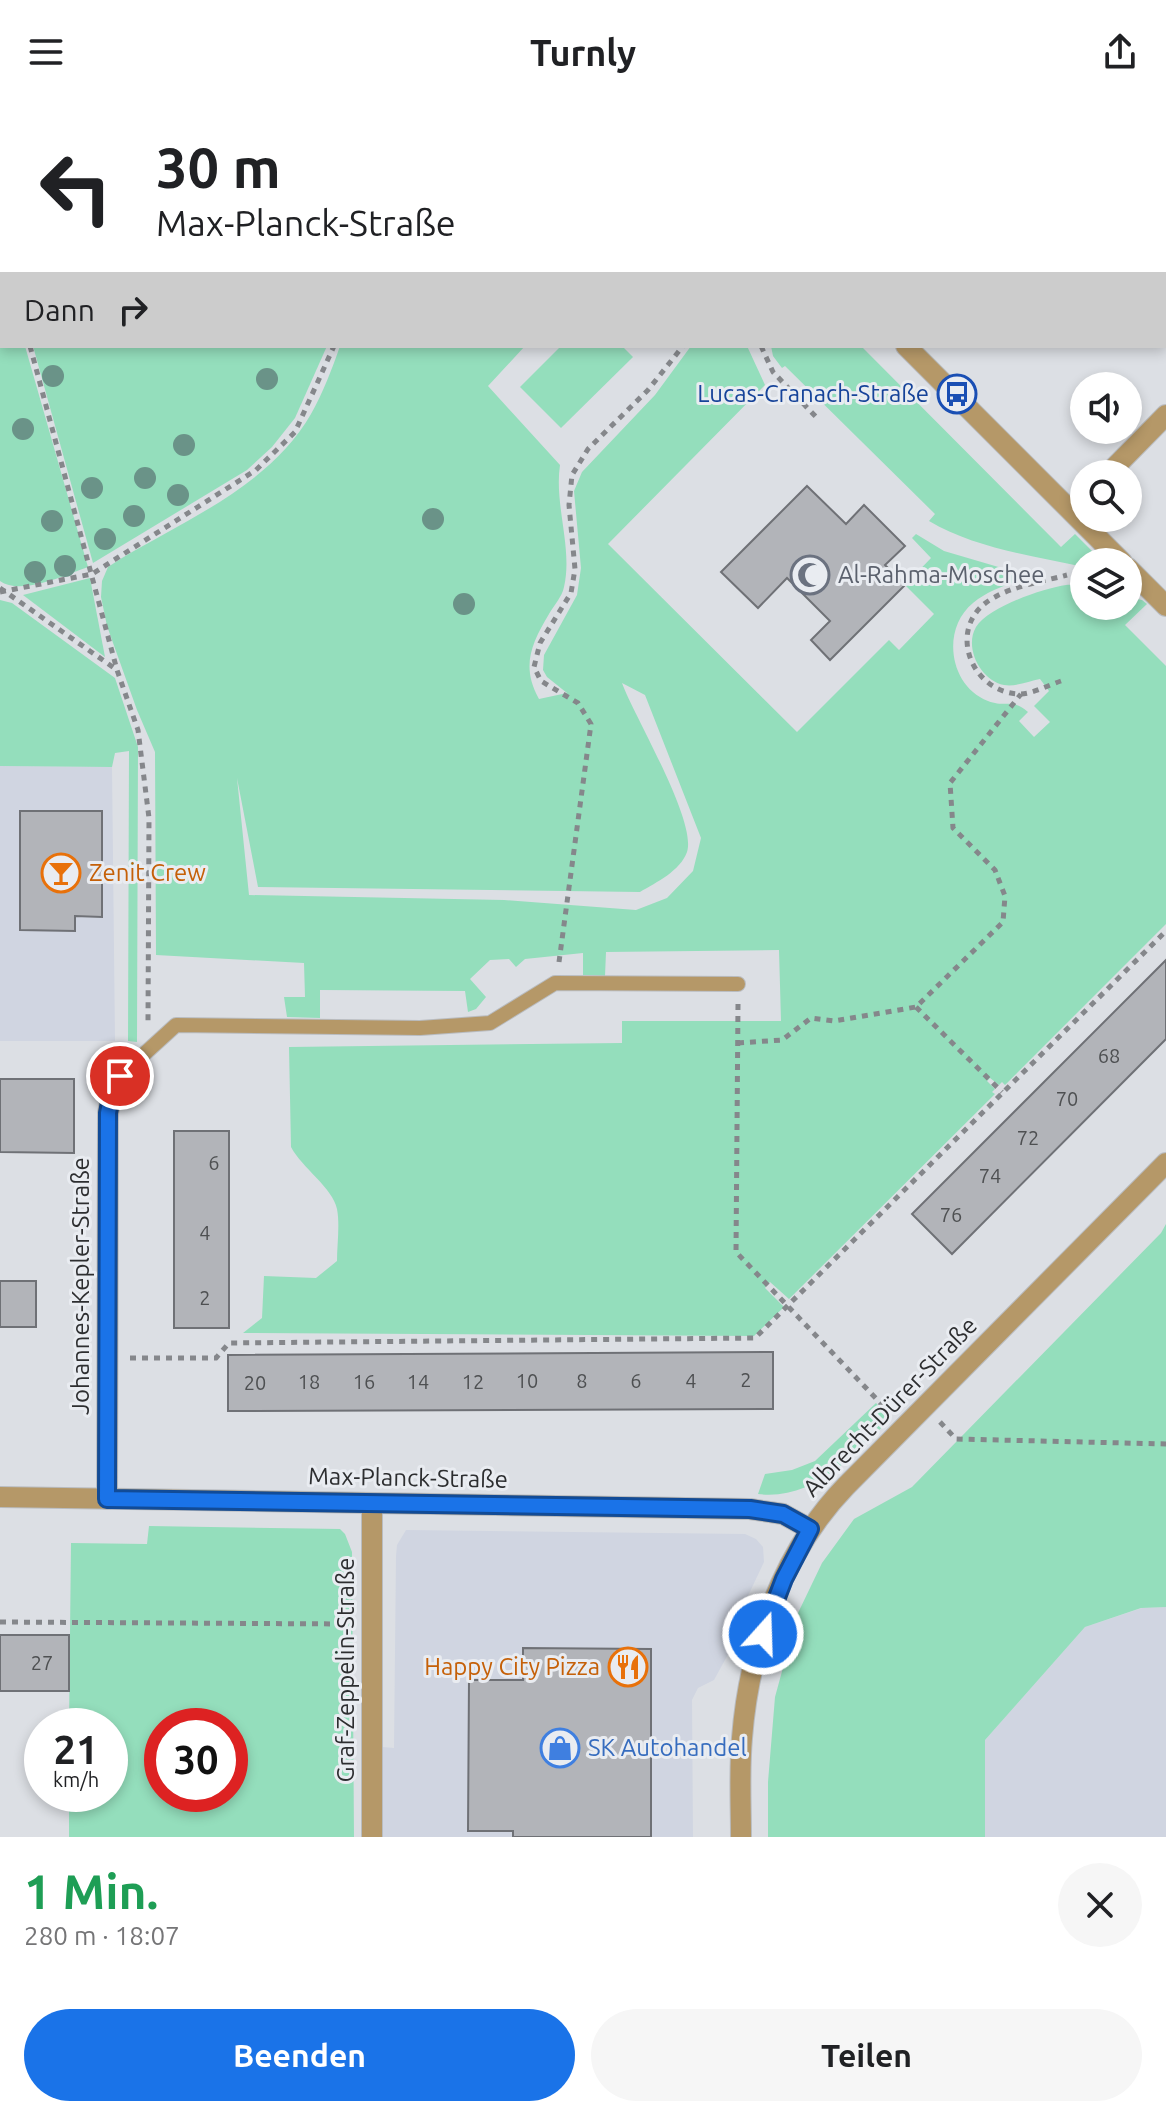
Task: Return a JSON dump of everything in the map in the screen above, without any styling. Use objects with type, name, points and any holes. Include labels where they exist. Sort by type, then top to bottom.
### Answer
[{"type":"street","points":[[908,348],[1070,498]]},
{"type":"street","points":[[1122,460],[1166,415]]},
{"type":"street","points":[[1099,532],[1111,548]]},
{"type":"street","points":[[1142,582],[1166,606]]},
{"type":"street","name":"Johannes-Kepler-Straße","points":[[107,1499],[108,1113],[112,1092],[120,1076]]},
{"type":"street","name":"Albrecht-Dürer-Straße","points":[[741,1837],[742,1740],[753,1667],[769,1615],[810,1529],[824,1508],[1166,1163]]},
{"type":"street","name":"Max-Planck-Straße","points":[[0,1497],[750,1509],[783,1514],[810,1529]]},
{"type":"street","name":"Graf-Zeppelin-Straße","points":[[372,1503],[372,1837]]},
{"type":"lane","points":[[120,1076],[176,1025],[420,1028],[490,1023],[555,983],[738,984]]},
{"type":"path","points":[[31,348],[117,670],[138,730],[149,818],[148,1050]]},
{"type":"path","points":[[2,591],[92,574],[256,470],[295,432],[333,348]]},
{"type":"path","points":[[555,983],[591,724],[578,703],[541,681],[534,667],[540,643],[571,593],[575,569],[569,505],[572,475],[588,449],[648,390],[681,348]]},
{"type":"path","points":[[762,348],[773,372],[818,419]]},
{"type":"path","points":[[1061,681],[1021,694],[995,688],[974,666],[965,644],[972,617],[994,597],[1067,575]]},
{"type":"path","points":[[2,591],[117,670]]},
{"type":"path","points":[[738,1043],[782,1040],[811,1018],[834,1021],[916,1007],[1003,922],[1005,896],[995,870],[953,828],[950,783],[1021,694]]},
{"type":"path","points":[[107,1358],[216,1358],[229,1343],[755,1338],[1166,931]]},
{"type":"path","points":[[738,984],[736,1252],[904,1427]]},
{"type":"path","points":[[916,1007],[1002,1092]]},
{"type":"path","points":[[925,1407],[956,1439],[1166,1444]]},
{"type":"path","points":[[0,1622],[372,1624]]},
{"type":"shaded area","points":[[0,766],[112,767],[115,1041],[0,1041]]},
{"type":"shaded area","points":[[406,1530],[745,1534],[756,1539],[763,1547],[764,1562],[747,1598],[732,1647],[714,1680],[698,1688],[692,1700],[693,1837],[381,1837],[382,1747],[394,1748],[396,1556],[397,1545]]},
{"type":"shaded area","points":[[1166,1607],[1166,1837],[985,1837],[985,1740],[1085,1627],[1142,1608]]},
{"type":"green space","points":[[0,348],[26,348],[88,567],[31,585],[9,585],[0,581]]},
{"type":"green space","points":[[34,348],[326,348],[295,418],[272,447],[247,470],[93,563]]},
{"type":"green space","points":[[339,348],[523,348],[488,386],[560,465],[559,495],[566,572],[562,594],[537,635],[530,656],[530,676],[539,699],[567,693],[547,677],[543,670],[544,655],[577,595],[581,568],[574,491],[582,472],[655,395],[690,348],[748,348],[765,385],[608,544],[797,732],[889,640],[899,650],[934,614],[905,585],[931,558],[912,538],[916,534],[944,551],[1029,576],[973,603],[956,627],[953,641],[958,670],[965,683],[975,694],[988,701],[1018,705],[1028,712],[1019,721],[1034,737],[1050,722],[1034,706],[1049,691],[1040,679],[1004,685],[988,677],[976,662],[973,635],[976,627],[992,612],[1031,594],[1070,585],[1070,620],[1130,620],[1125,625],[1166,666],[1166,924],[1005,1085],[1002,1082],[999,1085],[990,1078],[987,1081],[995,1089],[992,1092],[995,1094],[789,1299],[770,1282],[765,1288],[784,1307],[754,1336],[243,1333],[262,1318],[264,1276],[316,1278],[337,1261],[338,1222],[334,1201],[291,1147],[289,1047],[622,1043],[622,1021],[781,1021],[779,950],[606,952],[605,976],[583,975],[583,953],[525,959],[516,967],[509,959],[490,960],[470,979],[486,997],[476,1009],[468,1012],[465,991],[320,990],[320,1018],[287,1017],[284,997],[305,997],[304,963],[156,955],[155,752],[107,626],[101,597],[102,581],[108,567],[200,514],[251,480],[294,439],[311,414]],"holes":[[[622,683],[645,695],[701,838],[693,871],[667,898],[636,910],[504,900],[249,895],[237,778],[258,887],[640,892],[679,865],[687,852],[688,837],[674,794]]]},
{"type":"green space","points":[[559,348],[624,348],[633,357],[561,428],[520,387]]},
{"type":"green space","points":[[771,348],[863,348],[1061,547],[1075,534],[1089,548],[1070,548],[1070,564],[985,545],[929,521],[935,514],[785,366],[782,368]]},
{"type":"green space","points":[[90,578],[105,657],[23,595]]},
{"type":"green space","points":[[0,600],[12,603],[115,678],[138,747],[137,1042],[128,1041],[129,751],[115,753],[112,767],[0,766]]},
{"type":"green space","points":[[1166,1224],[1166,1607],[1141,1608],[1085,1627],[985,1740],[985,1837],[768,1837],[768,1782],[775,1697],[798,1613],[822,1563],[854,1519],[912,1487],[1161,1233]]},
{"type":"green space","points":[[876,1403],[891,1418],[848,1460],[815,1483],[797,1490],[758,1494],[765,1474],[792,1470],[815,1461]]},
{"type":"green space","points":[[149,1526],[340,1529],[345,1534],[352,1552],[354,1837],[69,1837],[69,1812],[128,1812],[128,1708],[69,1708],[71,1543],[147,1544]]},
{"type":"building","name":"Al-Rahma-Moschee","points":[[807,486],[846,524],[864,505],[905,546],[885,565],[905,585],[830,660],[811,640],[830,621],[787,578],[758,608],[721,572]]},
{"type":"building","name":"Zenit Crew","points":[[20,811],[102,811],[102,917],[75,916],[75,931],[20,930]]},
{"type":"building","points":[[1166,960],[1166,1039],[952,1254],[912,1214]]},
{"type":"building","points":[[0,1079],[74,1079],[74,1153],[0,1152]]},
{"type":"building","points":[[174,1131],[229,1131],[229,1328],[174,1328]]},
{"type":"building","points":[[0,1281],[36,1281],[36,1327],[0,1327]]},
{"type":"building","points":[[773,1352],[773,1409],[228,1411],[228,1355]]},
{"type":"building","points":[[0,1635],[69,1635],[69,1691],[0,1691]]},
{"type":"building","name":"SK Autohandel","points":[[523,1648],[651,1649],[651,1837],[513,1837],[513,1831],[468,1831],[469,1680],[523,1680]]},
{"type":"place","name":"Lucas-Cranach-Straße","points":[[957,394]]},
{"type":"place","name":"Al-Rahma-Moschee","points":[[810,575]]},
{"type":"place","name":"Zenit Crew","points":[[61,873]]},
{"type":"place","name":"Happy City Pizza","points":[[628,1667]]},
{"type":"place","name":"SK Autohandel","points":[[560,1748]]},
{"type":"route","points":[[120,1076],[112,1092],[108,1113],[107,1499],[750,1509],[783,1514],[810,1529],[784,1579],[763,1634]]}]
